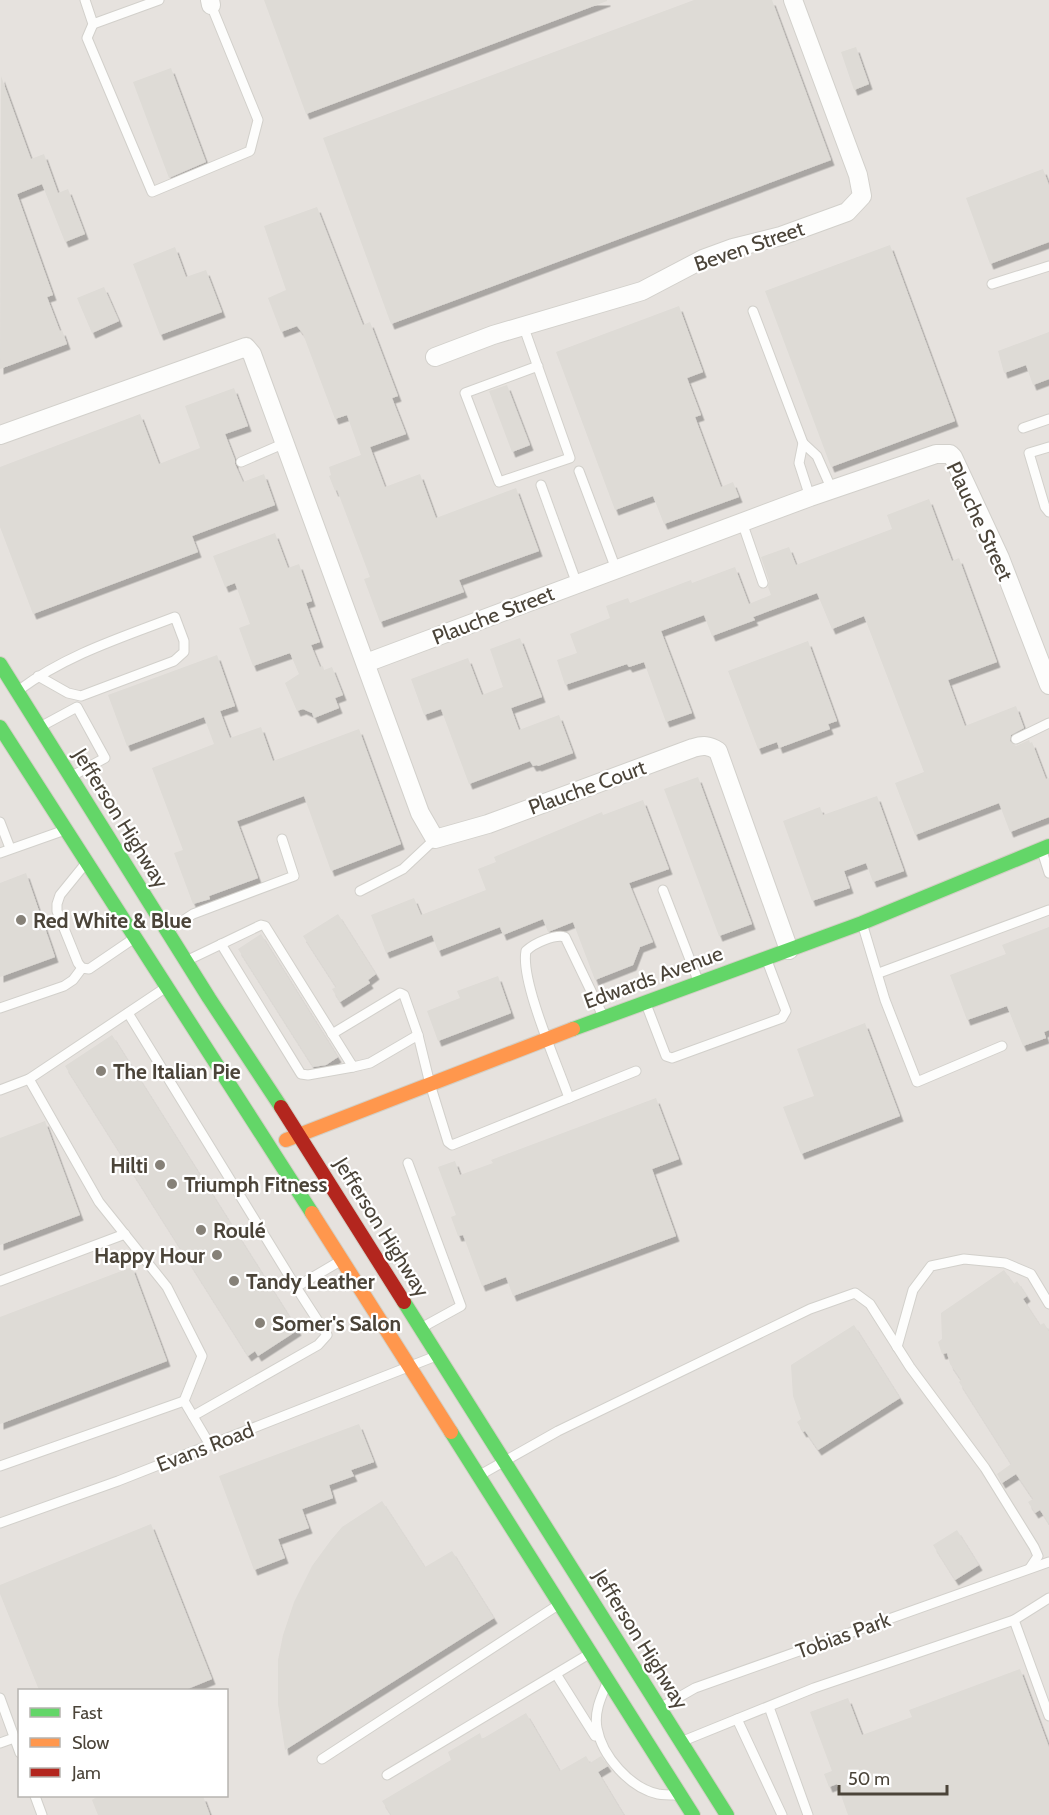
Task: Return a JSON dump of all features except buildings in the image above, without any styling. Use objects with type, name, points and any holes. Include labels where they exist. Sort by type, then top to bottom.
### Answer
[{"type":"main road","name":"Jefferson Highway","points":[[0,664],[727,1815]]},
{"type":"main road","points":[[0,727],[5,746],[87,862],[136,937],[693,1815]]},
{"type":"main road","name":"Edwards Avenue","points":[[270,1147],[548,1038],[862,923],[1045,847]]},
{"type":"street","name":"Beven Street","points":[[435,357],[523,325],[642,291],[703,259],[733,248],[781,236],[846,212],[862,196],[858,175],[793,0]]},
{"type":"street","points":[[0,435],[246,347],[252,354],[420,813],[435,839]]},
{"type":"street","name":"Plauche Street","points":[[366,663],[810,497],[936,454],[950,454],[1000,558],[1049,685]]},
{"type":"street","name":"Plauche Court","points":[[435,839],[488,824],[693,748],[711,746],[718,752],[789,951]]},
{"type":"lane","points":[[85,0],[93,24],[87,38],[152,192],[250,151],[258,120],[210,3]]},
{"type":"lane","points":[[93,24],[159,0]]},
{"type":"lane","points":[[992,284],[1049,266]]},
{"type":"lane","points":[[753,311],[802,443],[817,456],[832,490]]},
{"type":"lane","points":[[523,325],[538,366],[570,458],[499,482],[465,393],[538,366]]},
{"type":"lane","points":[[1023,428],[1049,419]]},
{"type":"lane","points":[[241,462],[285,443]]},
{"type":"lane","points":[[802,443],[799,463],[810,497]]},
{"type":"lane","points":[[1049,447],[1029,453],[1045,507],[1049,512]]},
{"type":"lane","points":[[579,471],[616,569]]},
{"type":"lane","points":[[541,485],[577,584]]},
{"type":"lane","points":[[742,522],[763,583]]},
{"type":"lane","points":[[17,691],[38,676],[74,656],[175,617],[184,641],[184,652],[174,661],[81,696],[68,693],[38,676]]},
{"type":"lane","points":[[40,727],[77,707],[105,759],[71,777]]},
{"type":"lane","points":[[1016,739],[1049,723]]},
{"type":"lane","points":[[0,822],[10,848]]},
{"type":"lane","points":[[0,853],[65,830]]},
{"type":"lane","points":[[167,931],[193,914],[294,876],[282,839]]},
{"type":"lane","points":[[360,891],[403,869],[435,839]]},
{"type":"lane","points":[[1045,847],[1049,873]]},
{"type":"lane","points":[[87,862],[60,895],[57,911],[78,963],[82,968],[89,969],[136,937]]},
{"type":"lane","points":[[663,890],[699,983]]},
{"type":"lane","points":[[879,974],[1049,910]]},
{"type":"lane","points":[[862,923],[885,1000],[917,1082],[1002,1046]]},
{"type":"lane","points":[[186,961],[261,925],[265,926],[353,1067]]},
{"type":"lane","points":[[569,1098],[536,1005],[526,970],[526,951],[530,947],[560,935],[566,937],[604,1018]]},
{"type":"lane","points":[[221,944],[301,1074],[308,1075],[370,1063],[418,1035]]},
{"type":"lane","points":[[646,1002],[666,1056],[672,1058],[782,1018],[786,1011],[766,958]]},
{"type":"lane","points":[[0,1008],[64,986],[73,980],[82,968]]},
{"type":"lane","points":[[0,1090],[29,1079],[167,986]]},
{"type":"lane","points":[[332,1034],[400,993],[404,995],[418,1035],[448,1142],[453,1145],[636,1071]]},
{"type":"lane","points":[[128,1013],[327,1335],[318,1345],[193,1416]]},
{"type":"lane","points":[[0,1466],[184,1401],[202,1356],[167,1287],[99,1202],[29,1079]]},
{"type":"lane","points":[[408,1163],[461,1306],[421,1328]]},
{"type":"lane","points":[[0,1281],[125,1234]]},
{"type":"lane","points":[[897,1347],[913,1290],[931,1266],[964,1259],[1005,1263],[1031,1274],[1049,1304]]},
{"type":"lane","points":[[297,1287],[342,1260]]},
{"type":"lane","points":[[478,1476],[558,1431],[800,1314],[855,1293],[870,1304],[910,1367],[985,1468],[1035,1547],[1038,1556],[1030,1568]]},
{"type":"lane","name":"Evans Road","points":[[0,1522],[118,1481],[438,1355]]},
{"type":"lane","points":[[184,1401],[210,1445]]},
{"type":"lane","name":"Tobias Park","points":[[660,1708],[695,1688],[1049,1562]]},
{"type":"lane","points":[[681,1742],[814,1688],[1014,1620],[1049,1598]]},
{"type":"lane","points":[[322,1759],[560,1604]]},
{"type":"lane","points":[[1014,1620],[1049,1716]]},
{"type":"lane","points":[[387,1774],[591,1653]]},
{"type":"lane","points":[[556,1674],[611,1761],[639,1786],[658,1794],[680,1796]]},
{"type":"lane","points":[[603,1749],[596,1727],[597,1710],[608,1681]]},
{"type":"lane","points":[[0,1698],[18,1748]]},
{"type":"lane","points":[[769,1707],[808,1815]]},
{"type":"lane","points":[[737,1719],[782,1815]]},
{"type":"lane","points":[[0,1743],[14,1738]]},
{"type":"lane","points":[[35,1797],[42,1815]]},
{"type":"shaded area","points":[[0,0],[1049,0],[1049,1815],[0,1815]]},
{"type":"traffic: fast","points":[[0,664],[209,998],[281,1107]]},
{"type":"traffic: fast","points":[[0,727],[312,1213]]},
{"type":"traffic: fast","points":[[573,1029],[862,923],[1049,846]]},
{"type":"traffic: fast","points":[[404,1302],[727,1815]]},
{"type":"traffic: fast","points":[[451,1432],[693,1815]]},
{"type":"traffic: slow","points":[[286,1140],[573,1029]]},
{"type":"traffic: slow","points":[[312,1213],[451,1432]]},
{"type":"traffic: jam","points":[[281,1107],[404,1302]]},
{"type":"place","name":"Red White & Blue","points":[[21,920]]},
{"type":"place","name":"The Italian Pie","points":[[101,1071]]},
{"type":"place","name":"Hilti","points":[[160,1165]]},
{"type":"place","name":"Triumph Fitness","points":[[172,1184]]},
{"type":"place","name":"Roulé","points":[[201,1230]]},
{"type":"place","name":"Happy Hour","points":[[217,1255]]},
{"type":"place","name":"Tandy Leather","points":[[234,1281]]},
{"type":"place","name":"Somer's Salon","points":[[260,1323]]}]
